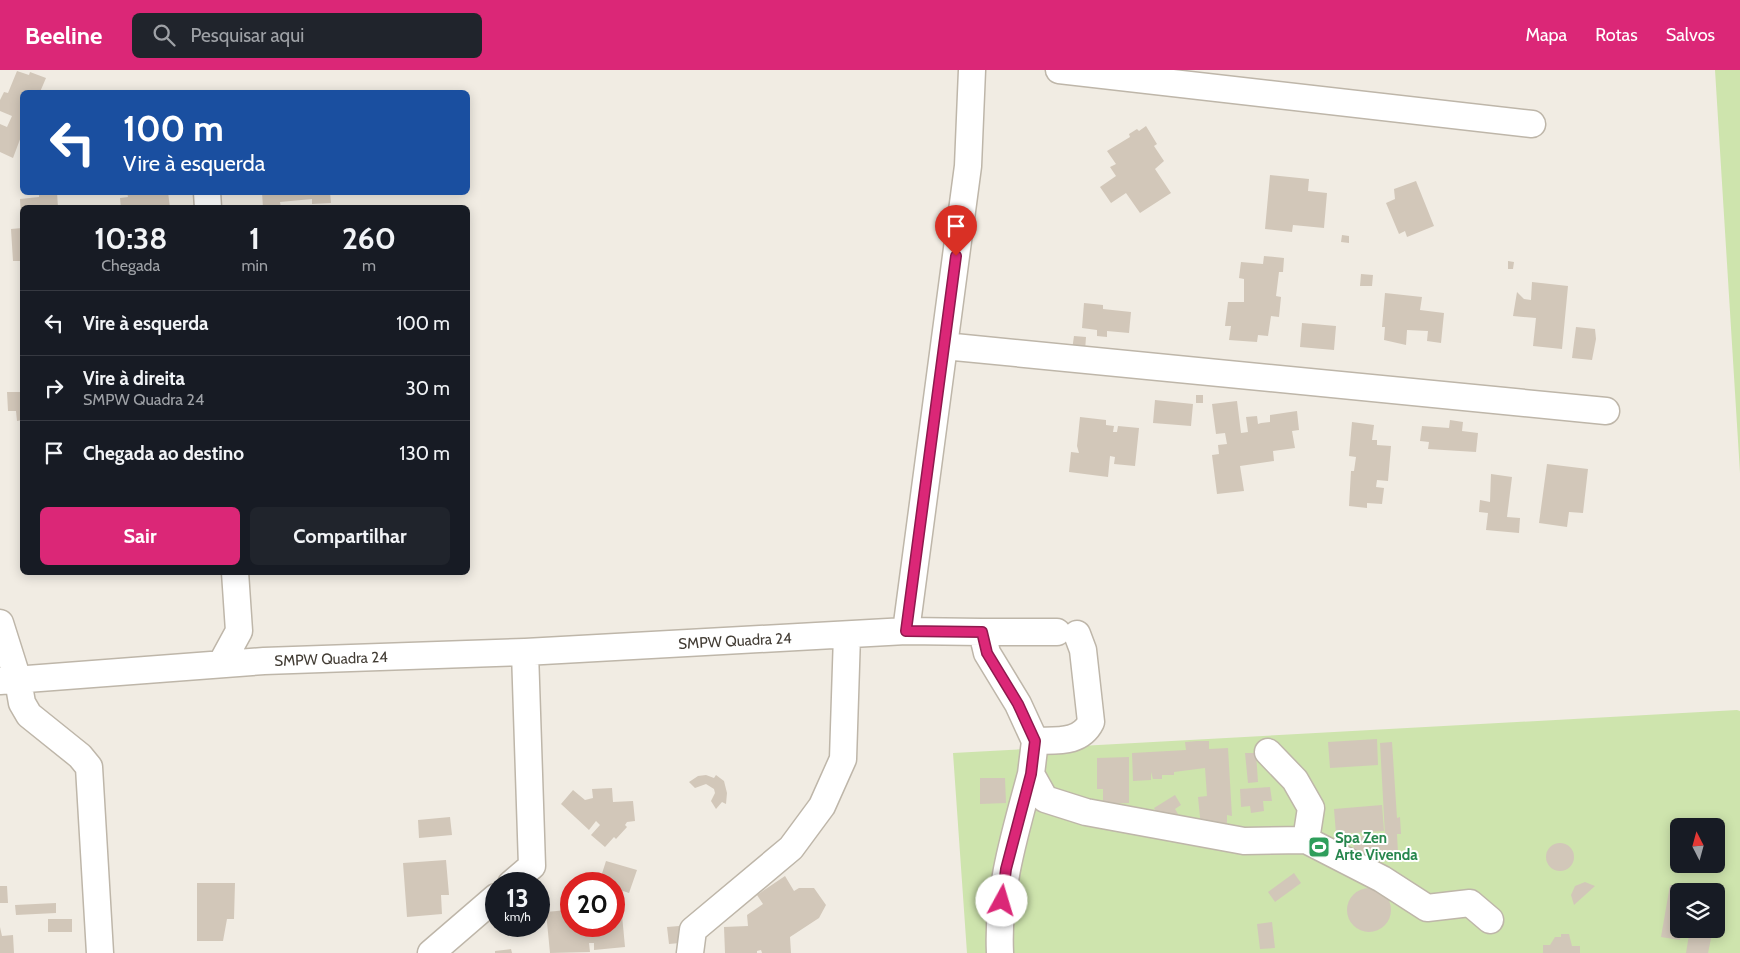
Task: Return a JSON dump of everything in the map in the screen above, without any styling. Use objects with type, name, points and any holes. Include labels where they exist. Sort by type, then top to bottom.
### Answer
[{"type":"street","points":[[906,631],[968,166],[972,70]]},
{"type":"street","points":[[1059,70],[1532,124]]},
{"type":"street","points":[[944,346],[1606,411]]},
{"type":"street","points":[[221,664],[239,631],[235,575]]},
{"type":"street","points":[[0,624],[9,680],[29,715],[80,756],[89,767],[100,953]]},
{"type":"street","points":[[239,631],[264,662]]},
{"type":"street","name":"SMPW Quadra 24","points":[[9,680],[221,664],[525,652],[906,631],[1067,633],[1083,650],[1091,722],[1086,732],[1071,740],[1035,741]]},
{"type":"street","points":[[982,632],[987,653],[1018,704],[1035,741],[1031,774],[1006,869],[999,933],[1000,953]]},
{"type":"street","points":[[690,953],[693,930],[790,848],[822,806],[843,758],[847,635]]},
{"type":"street","points":[[525,652],[532,866],[525,872]]},
{"type":"street","points":[[1268,752],[1296,780],[1311,808],[1306,840]]},
{"type":"street","points":[[1031,774],[1045,799],[1086,812],[1244,842],[1306,840],[1382,879],[1427,908],[1470,902],[1490,920]]},
{"type":"street","points":[[431,953],[485,906]]},
{"type":"green space","points":[[1715,70],[1740,70],[1740,473]]},
{"type":"green space","name":"Spa Zen Arte Vivenda","points":[[1740,711],[1740,953],[967,953],[953,753]]},
{"type":"building","points":[[17,71],[29,75],[30,72],[46,78],[41,90],[20,90],[20,139],[13,158],[0,152],[0,124],[7,127],[12,116],[0,111],[0,100],[4,92],[8,93]]},
{"type":"building","points":[[1146,126],[1157,144],[1154,146],[1164,161],[1155,169],[1171,193],[1140,213],[1126,193],[1111,203],[1100,187],[1116,176],[1110,167],[1116,164],[1107,151],[1130,137],[1129,134],[1137,129],[1139,131]]},
{"type":"building","points":[[1270,175],[1309,179],[1308,191],[1327,193],[1324,228],[1293,225],[1292,232],[1265,229]]},
{"type":"building","points":[[1416,181],[1434,226],[1407,237],[1405,231],[1399,234],[1386,203],[1395,199],[1394,189]]},
{"type":"building","points":[[39,195],[57,195],[58,205],[20,205],[20,199],[39,197]]},
{"type":"building","points":[[128,195],[168,195],[170,205],[121,205],[120,198],[128,197]]},
{"type":"building","points":[[262,195],[330,195],[331,203],[312,204],[312,199],[280,202],[280,205],[263,205]]},
{"type":"building","points":[[20,228],[20,261],[13,261],[11,229]]},
{"type":"building","points":[[1342,235],[1349,236],[1349,243],[1341,242]]},
{"type":"building","points":[[1264,256],[1284,258],[1283,272],[1279,272],[1276,296],[1281,297],[1279,317],[1271,316],[1268,336],[1258,335],[1257,342],[1229,340],[1231,326],[1225,326],[1228,302],[1244,302],[1244,279],[1239,278],[1241,262],[1263,264]]},
{"type":"building","points":[[1508,261],[1514,262],[1513,269],[1508,269]]},
{"type":"building","points":[[1361,274],[1373,275],[1372,286],[1360,286]]},
{"type":"building","points":[[1532,282],[1568,286],[1562,349],[1533,346],[1536,318],[1513,316],[1517,292],[1524,299],[1531,300]]},
{"type":"building","points":[[1385,293],[1422,297],[1420,310],[1444,313],[1441,343],[1427,341],[1428,331],[1407,330],[1406,345],[1384,340],[1385,327],[1382,327]]},
{"type":"building","points":[[1084,303],[1103,305],[1103,309],[1131,312],[1129,333],[1107,331],[1107,337],[1097,336],[1097,330],[1082,328]]},
{"type":"building","points":[[1302,323],[1336,326],[1334,350],[1300,347]]},
{"type":"building","points":[[1576,327],[1595,329],[1596,339],[1592,360],[1572,358]]},
{"type":"building","points":[[1074,336],[1086,337],[1085,351],[1072,350]]},
{"type":"building","points":[[7,392],[20,392],[20,420],[17,421],[16,411],[8,411]]},
{"type":"building","points":[[1196,395],[1203,395],[1203,403],[1196,403]]},
{"type":"building","points":[[1155,400],[1193,404],[1191,426],[1153,423]]},
{"type":"building","points":[[1237,401],[1241,433],[1248,432],[1246,417],[1257,416],[1258,424],[1270,422],[1270,415],[1297,411],[1299,430],[1292,431],[1295,448],[1273,451],[1274,461],[1240,466],[1244,491],[1217,494],[1212,455],[1219,454],[1218,445],[1227,444],[1225,433],[1216,434],[1212,404]]},
{"type":"building","points":[[1080,417],[1106,420],[1106,425],[1114,426],[1113,432],[1117,432],[1118,426],[1139,428],[1135,466],[1114,464],[1115,457],[1110,456],[1108,477],[1069,472],[1071,452],[1079,453],[1077,446]]},
{"type":"building","points":[[1450,420],[1463,422],[1462,431],[1478,433],[1476,452],[1428,449],[1429,442],[1420,441],[1422,426],[1449,428]]},
{"type":"building","points":[[1352,422],[1374,425],[1372,440],[1377,440],[1377,445],[1391,446],[1388,481],[1377,480],[1376,487],[1384,488],[1382,504],[1367,503],[1367,508],[1349,506],[1351,471],[1354,471],[1356,457],[1349,456]]},
{"type":"building","points":[[1547,464],[1588,469],[1583,513],[1569,512],[1567,527],[1539,523]]},
{"type":"building","points":[[1491,474],[1512,477],[1507,517],[1520,518],[1519,533],[1486,530],[1488,513],[1479,512],[1480,500],[1490,502]]},
{"type":"building","points":[[1377,739],[1378,765],[1330,768],[1328,742]]},
{"type":"building","points":[[1209,741],[1209,749],[1228,748],[1232,816],[1227,815],[1227,826],[1201,827],[1198,797],[1207,796],[1205,768],[1174,772],[1174,775],[1162,775],[1162,779],[1153,779],[1151,772],[1151,780],[1133,781],[1132,753],[1186,750],[1185,742]]},
{"type":"building","points":[[1392,742],[1397,818],[1400,817],[1401,834],[1397,834],[1398,853],[1354,854],[1353,837],[1385,835],[1380,743]]},
{"type":"building","points":[[1245,753],[1256,753],[1258,782],[1248,783]]},
{"type":"building","points":[[1129,757],[1129,803],[1103,804],[1103,789],[1097,789],[1097,758]]},
{"type":"building","points":[[706,775],[714,778],[716,775],[724,781],[727,793],[726,804],[722,802],[716,809],[711,801],[715,793],[714,789],[706,784],[695,788],[689,782],[698,776]]},
{"type":"building","points":[[980,778],[1005,778],[1006,803],[980,804]]},
{"type":"building","points":[[1270,787],[1272,801],[1263,801],[1264,811],[1251,813],[1250,806],[1241,807],[1240,789]]},
{"type":"building","points":[[612,788],[613,802],[633,801],[635,821],[627,822],[625,825],[627,827],[605,847],[591,835],[600,825],[596,821],[589,830],[561,804],[573,790],[585,800],[593,798],[592,789]]},
{"type":"building","points":[[1175,795],[1181,805],[1175,809],[1178,814],[1169,820],[1160,818],[1154,808]]},
{"type":"building","points":[[1382,805],[1384,831],[1336,834],[1334,809]]},
{"type":"building","points":[[450,817],[452,835],[419,838],[418,820]]},
{"type":"building","points":[[1560,843],[1570,847],[1574,857],[1570,867],[1560,871],[1550,867],[1546,857],[1550,847]]},
{"type":"building","points":[[446,860],[449,895],[441,895],[442,914],[407,917],[403,863]]},
{"type":"building","points":[[606,861],[637,870],[629,893],[625,892],[625,872],[602,872]]},
{"type":"building","points":[[1294,873],[1301,883],[1275,902],[1268,892]]},
{"type":"building","points":[[785,876],[794,891],[799,888],[814,888],[826,905],[819,918],[790,937],[791,953],[762,953],[761,950],[757,951],[757,953],[725,953],[724,927],[748,926],[747,915],[763,904],[757,895]]},
{"type":"building","points":[[1585,882],[1595,886],[1574,905],[1571,895],[1575,886]]},
{"type":"building","points":[[197,883],[235,883],[234,919],[227,919],[223,941],[197,941]]},
{"type":"building","points":[[1670,885],[1670,938],[1680,938],[1680,940],[1661,937]]},
{"type":"building","points":[[0,886],[7,886],[8,903],[0,903]]},
{"type":"building","points":[[1369,888],[1381,892],[1387,898],[1391,910],[1387,922],[1381,928],[1369,932],[1357,928],[1351,922],[1347,910],[1351,898],[1357,892]]},
{"type":"building","points":[[56,903],[56,913],[16,915],[15,905]]},
{"type":"building","points":[[560,911],[560,937],[624,937],[625,947],[594,950],[594,943],[589,943],[590,952],[550,953],[548,937],[550,937],[550,912]]},
{"type":"building","points":[[48,919],[72,919],[72,932],[48,932]]},
{"type":"building","points":[[1272,922],[1275,948],[1260,949],[1257,924]]},
{"type":"building","points":[[679,926],[680,943],[669,944],[667,927]]},
{"type":"building","points":[[0,927],[2,936],[13,935],[14,953],[0,953]]},
{"type":"building","points":[[1561,934],[1569,934],[1572,946],[1580,946],[1580,953],[1543,953],[1543,945],[1550,945],[1555,937],[1561,937]]},
{"type":"building","points":[[1688,938],[1711,938],[1708,953],[1686,953]]},
{"type":"building","points":[[511,949],[512,953],[495,953],[495,951]]},
{"type":"place","name":"Spa Zen Arte Vivenda","points":[[1319,847]]},
{"type":"route","points":[[956,256],[906,631],[982,632],[987,653],[1018,704],[1035,741],[1031,774],[1006,869],[1002,901]]}]
